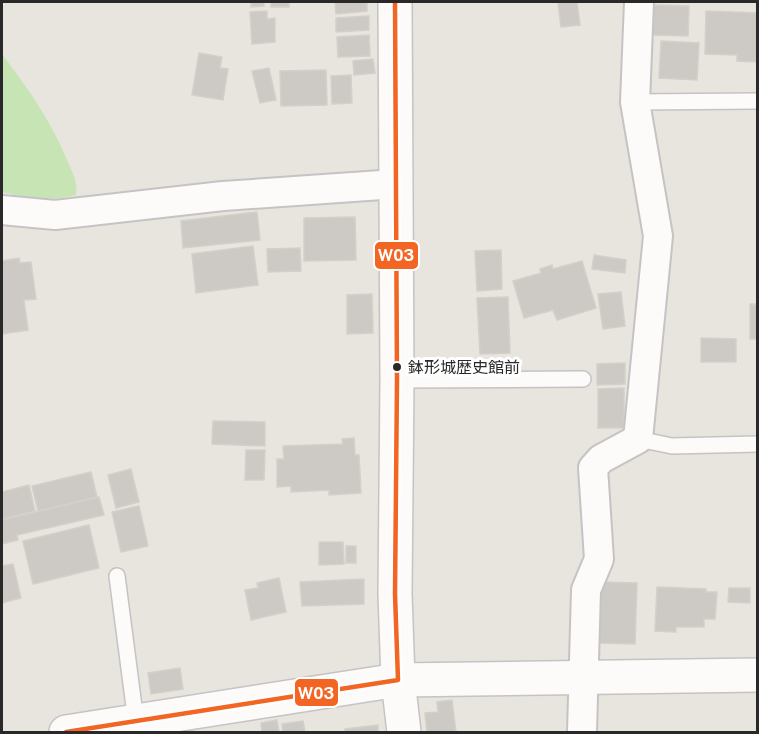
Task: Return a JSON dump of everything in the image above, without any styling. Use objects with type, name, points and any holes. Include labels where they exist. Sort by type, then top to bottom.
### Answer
[{"type":"main road","points":[[394,2],[397,380],[395,594],[398,680],[404,732]]},
{"type":"main road","points":[[66,732],[398,680],[758,675]]},
{"type":"street","points":[[582,732],[586,590],[599,560],[593,468],[601,459],[638,439],[658,236],[635,102],[639,2]]},
{"type":"street","points":[[2,210],[55,215],[223,196],[396,184]]},
{"type":"lane","points":[[635,102],[758,101]]},
{"type":"lane","points":[[397,380],[583,379]]},
{"type":"lane","points":[[638,439],[672,446],[758,444]]},
{"type":"lane","points":[[117,576],[136,722]]},
{"type":"green space","points":[[2,54],[30,92],[53,131],[74,177],[76,195],[39,198],[2,192]]},
{"type":"building","points":[[251,2],[264,2],[264,6],[251,7]]},
{"type":"building","points":[[271,2],[289,2],[289,7],[271,7]]},
{"type":"building","points":[[335,2],[367,2],[367,11],[336,14]]},
{"type":"building","points":[[577,2],[580,25],[561,27],[558,3]]},
{"type":"building","points":[[654,5],[689,6],[688,36],[653,35]]},
{"type":"building","points":[[267,11],[267,19],[275,18],[275,42],[252,44],[250,12]]},
{"type":"building","points":[[706,11],[758,13],[758,62],[737,61],[737,55],[705,54]]},
{"type":"building","points":[[369,16],[369,30],[336,32],[336,18]]},
{"type":"building","points":[[369,35],[370,56],[338,57],[337,37]]},
{"type":"building","points":[[661,41],[699,43],[697,80],[659,78]]},
{"type":"building","points":[[199,53],[222,57],[220,68],[228,69],[223,100],[192,95]]},
{"type":"building","points":[[373,59],[375,73],[354,75],[353,61]]},
{"type":"building","points":[[269,68],[276,100],[260,103],[252,71]]},
{"type":"building","points":[[326,70],[327,105],[281,106],[280,71]]},
{"type":"building","points":[[351,75],[352,103],[332,104],[331,76]]},
{"type":"building","points":[[257,212],[260,240],[183,248],[181,221]]},
{"type":"building","points":[[355,217],[356,260],[304,261],[304,218]]},
{"type":"building","points":[[253,246],[258,285],[196,293],[192,254]]},
{"type":"building","points":[[300,248],[301,271],[268,272],[267,249]]},
{"type":"building","points":[[501,250],[502,289],[477,291],[475,251]]},
{"type":"building","points":[[594,255],[626,260],[625,273],[592,269]]},
{"type":"building","points":[[19,258],[20,263],[31,262],[36,299],[24,300],[28,330],[2,334],[2,261]]},
{"type":"building","points":[[582,261],[596,308],[557,320],[553,310],[524,318],[513,281],[541,273],[540,269],[552,265],[553,269]]},
{"type":"building","points":[[621,292],[625,326],[603,329],[598,294]]},
{"type":"building","points":[[372,294],[373,333],[347,334],[347,295]]},
{"type":"building","points":[[508,297],[510,353],[480,354],[477,298]]},
{"type":"building","points":[[750,304],[758,304],[758,339],[750,339]]},
{"type":"building","points":[[701,338],[736,339],[736,362],[701,362]]},
{"type":"building","points":[[625,363],[625,384],[597,385],[597,364]]},
{"type":"building","points":[[624,388],[624,428],[598,428],[598,389]]},
{"type":"building","points":[[213,421],[265,422],[265,446],[212,444]]},
{"type":"building","points":[[354,438],[355,455],[359,455],[361,493],[329,495],[329,490],[291,492],[291,486],[277,487],[277,459],[284,459],[283,446],[343,444],[342,439]]},
{"type":"building","points":[[246,450],[265,450],[264,480],[245,480]]},
{"type":"building","points":[[131,469],[139,502],[116,508],[108,475]]},
{"type":"building","points":[[91,472],[97,497],[38,511],[32,486]]},
{"type":"building","points":[[29,485],[35,511],[2,519],[2,492]]},
{"type":"building","points":[[99,497],[104,515],[17,535],[18,540],[2,544],[2,520]]},
{"type":"building","points":[[139,506],[148,546],[121,552],[112,512]]},
{"type":"building","points":[[89,525],[99,568],[33,584],[23,541]]},
{"type":"building","points":[[319,542],[343,542],[344,564],[319,565]]},
{"type":"building","points":[[346,546],[356,546],[356,563],[346,563]]},
{"type":"building","points":[[13,564],[21,598],[2,603],[2,566]]},
{"type":"building","points":[[279,578],[286,612],[251,620],[245,590],[258,588],[257,583]]},
{"type":"building","points":[[364,579],[364,604],[302,606],[300,582]]},
{"type":"building","points":[[601,582],[637,583],[635,644],[600,643]]},
{"type":"building","points":[[657,587],[706,589],[706,592],[717,592],[715,619],[704,619],[704,627],[676,627],[676,632],[655,631]]},
{"type":"building","points":[[729,588],[750,588],[750,603],[728,602]]},
{"type":"building","points":[[180,668],[183,689],[151,694],[148,673]]},
{"type":"building","points":[[452,700],[456,732],[427,732],[425,713],[438,712],[437,702]]},
{"type":"building","points":[[277,720],[279,732],[262,732],[261,723]]},
{"type":"building","points":[[303,721],[305,732],[283,732],[282,724]]},
{"type":"building","points":[[378,725],[378,732],[345,732],[345,729]]},
{"type":"transit line","name":"W03","points":[[66,732],[398,680],[395,594],[397,380],[395,2]]},
{"type":"place","name":"鉢形城歴史館前","points":[[397,367]]}]
